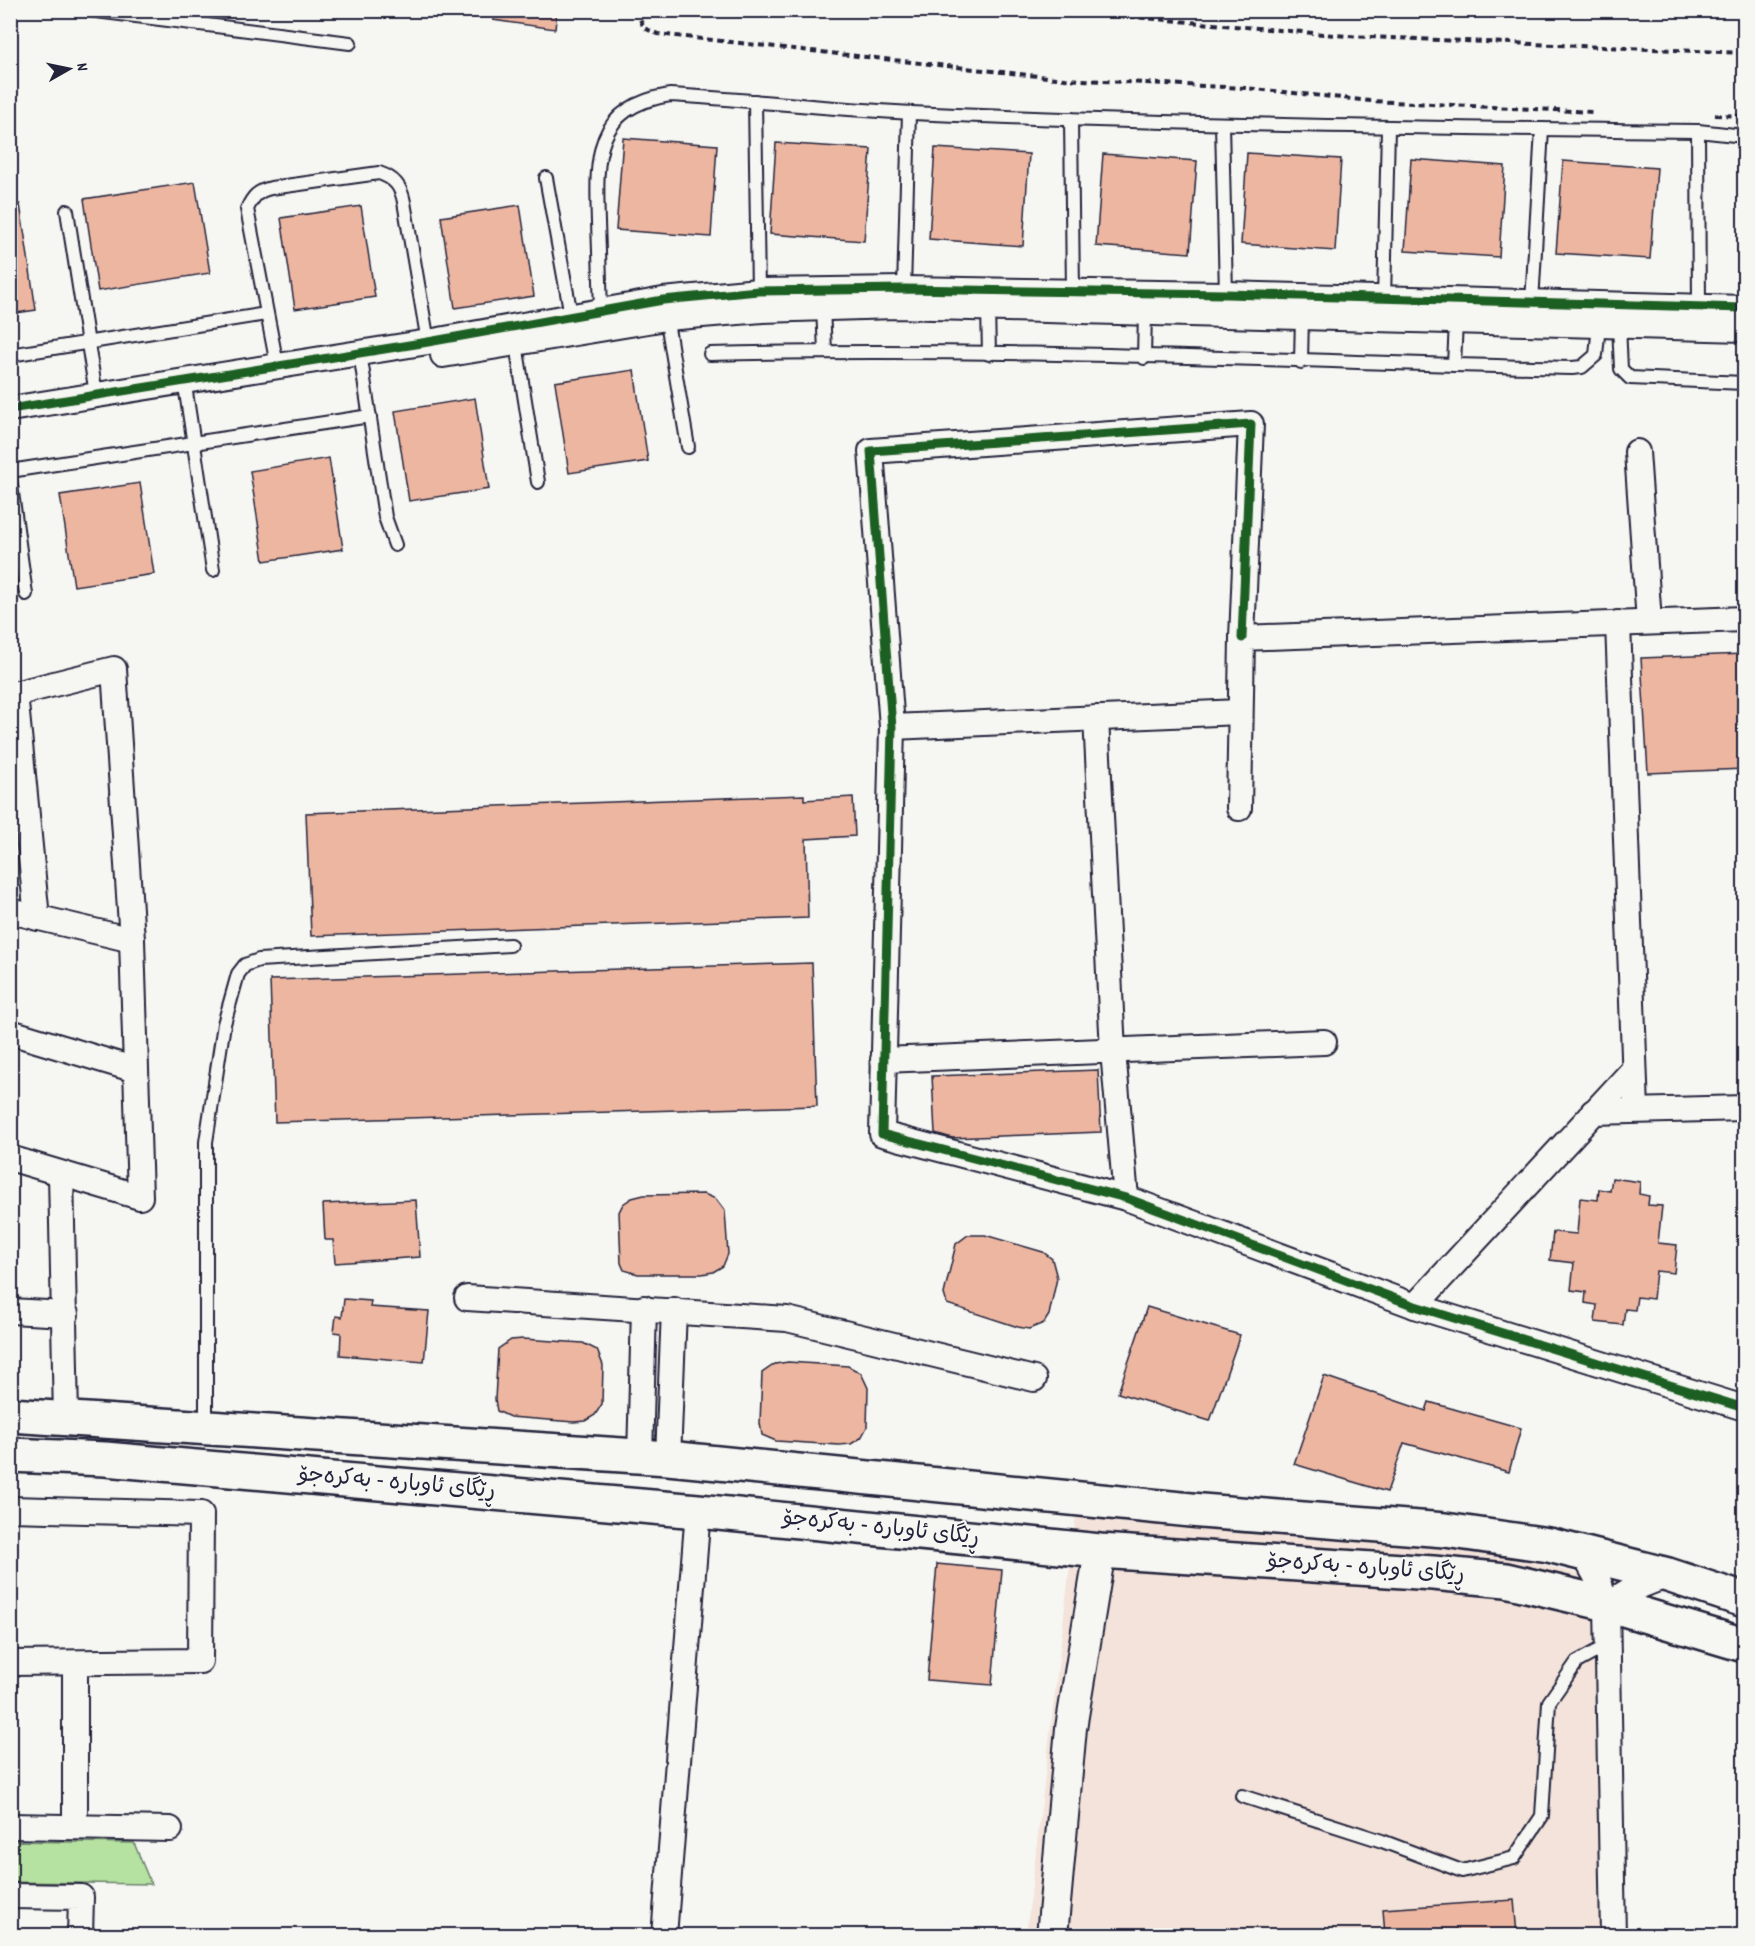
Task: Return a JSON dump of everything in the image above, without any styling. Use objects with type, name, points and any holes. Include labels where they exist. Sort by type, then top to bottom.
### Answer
[{"type":"main road","points":[[10,1415],[654,1458],[1201,1511],[1445,1530],[1550,1545],[1681,1579],[1744,1600]]},
{"type":"main road","points":[[105,1459],[125,1447],[127,1438],[123,1428],[110,1421]]},
{"type":"main road","points":[[167,1464],[159,1455],[158,1442],[164,1431],[191,1426]]},
{"type":"main road","name":"ڕێگای ئاوبارە - بەکرەجۆ","points":[[10,1455],[167,1464],[698,1511],[1100,1551],[1433,1573],[1541,1587],[1744,1645]]},
{"type":"main road","points":[[1541,1587],[1552,1567],[1550,1545]]},
{"type":"main road","points":[[1677,1624],[1677,1601],[1681,1579]]},
{"type":"street","points":[[10,422],[186,387],[277,365],[362,360],[516,344],[665,309],[758,291],[904,289],[1226,294],[1744,308]]},
{"type":"street","points":[[10,409],[96,394],[186,387],[362,360],[428,342],[601,310],[988,308],[1744,328]]},
{"type":"street","points":[[1239,808],[1242,638],[1251,424],[871,451],[892,727],[882,1134],[1126,1198],[1415,1306],[1744,1408]]},
{"type":"street","points":[[1637,452],[1649,622]]},
{"type":"street","points":[[1242,638],[1744,619]]},
{"type":"street","points":[[1618,623],[1636,1110]]},
{"type":"street","points":[[10,1158],[140,1197],[132,940],[114,669],[13,694],[37,918]]},
{"type":"street","points":[[892,727],[1240,712]]},
{"type":"street","points":[[1096,718],[1113,1051],[1126,1198]]},
{"type":"street","points":[[10,911],[132,940]]},
{"type":"street","points":[[10,1032],[136,1070]]},
{"type":"street","points":[[883,1060],[1324,1042]]},
{"type":"street","points":[[1415,1306],[1634,1069]]},
{"type":"street","points":[[1593,1112],[1744,1108]]},
{"type":"street","points":[[61,1174],[66,1314],[66,1418]]},
{"type":"street","points":[[467,1298],[788,1319],[1034,1379]]},
{"type":"street","points":[[644,1308],[654,1458]]},
{"type":"street","points":[[654,1458],[674,1310]]},
{"type":"street","points":[[10,1311],[66,1314]]},
{"type":"street","points":[[10,1509],[201,1514],[200,1662],[10,1663]]},
{"type":"street","points":[[664,1935],[698,1511]]},
{"type":"street","points":[[1052,1935],[1071,1728],[1100,1551]]},
{"type":"street","points":[[1583,1553],[1595,1572],[1607,1604],[1613,1935]]},
{"type":"street","points":[[1607,1604],[1630,1590],[1681,1579]]},
{"type":"street","points":[[75,1663],[75,1827]]},
{"type":"street","points":[[10,1826],[170,1829]]},
{"type":"street","points":[[10,1896],[81,1897],[80,1935]]},
{"type":"lane","points":[[88,10],[350,44]]},
{"type":"lane","points":[[601,310],[597,163],[600,148],[611,127],[627,110],[655,97],[670,95],[909,113],[1071,119],[1388,128],[1698,131],[1744,136]]},
{"type":"lane","points":[[755,101],[758,291]]},
{"type":"lane","points":[[904,289],[909,113]]},
{"type":"lane","points":[[1071,119],[1073,292]]},
{"type":"lane","points":[[1222,124],[1226,294]]},
{"type":"lane","points":[[1384,300],[1388,128]]},
{"type":"lane","points":[[1532,303],[1542,129]]},
{"type":"lane","points":[[1698,131],[1699,307]]},
{"type":"lane","points":[[277,365],[247,209],[252,198],[260,191],[271,188],[379,173],[389,176],[402,192],[428,342]]},
{"type":"lane","points":[[546,178],[571,315]]},
{"type":"lane","points":[[67,211],[96,394]]},
{"type":"lane","points":[[823,308],[825,351]]},
{"type":"lane","points":[[988,308],[989,354]]},
{"type":"lane","points":[[665,309],[688,447]]},
{"type":"lane","points":[[1144,358],[1145,311]]},
{"type":"lane","points":[[10,355],[266,314]]},
{"type":"lane","points":[[1302,315],[1302,362]]},
{"type":"lane","points":[[1454,365],[1456,321]]},
{"type":"lane","points":[[710,354],[825,351],[1582,367],[1596,355],[1609,325]]},
{"type":"lane","points":[[1609,325],[1621,369],[1629,378],[1744,383]]},
{"type":"lane","points":[[516,344],[538,482]]},
{"type":"lane","points":[[362,360],[385,517],[395,545]]},
{"type":"lane","points":[[186,387],[213,570]]},
{"type":"lane","points":[[10,471],[370,416]]},
{"type":"lane","points":[[10,478],[26,594]]},
{"type":"lane","points":[[191,1426],[206,1142],[224,1024],[238,974],[245,965],[259,960],[510,945]]},
{"type":"lane","points":[[1242,1796],[1382,1841],[1462,1871],[1514,1858],[1542,1816],[1549,1702],[1577,1662],[1608,1645]]},
{"type":"path","points":[[636,10],[644,28],[658,34],[1065,79],[1245,88],[1371,101],[1594,111]]},
{"type":"path","points":[[1056,10],[1346,36],[1744,52]]},
{"type":"path","points":[[1710,115],[1744,116]]},
{"type":"shaded area","points":[[1076,1515],[1503,1554],[1608,1582],[1613,1935],[1026,1936]]},
{"type":"green space","points":[[11,1841],[134,1843],[151,1884],[11,1882]]},
{"type":"building","points":[[493,10],[557,10],[555,29],[493,20]]},
{"type":"building","points":[[623,138],[717,145],[711,237],[616,230]]},
{"type":"building","points":[[776,143],[871,149],[864,241],[770,234]]},
{"type":"building","points":[[935,148],[1029,154],[1023,246],[929,239]]},
{"type":"building","points":[[1247,153],[1341,159],[1335,251],[1241,244]]},
{"type":"building","points":[[1103,154],[1197,161],[1190,253],[1096,246]]},
{"type":"building","points":[[1411,159],[1505,166],[1499,257],[1405,251]]},
{"type":"building","points":[[1563,161],[1657,168],[1650,259],[1556,253]]},
{"type":"building","points":[[195,182],[210,273],[98,291],[84,199]]},
{"type":"building","points":[[20,204],[36,310],[10,314],[10,205]]},
{"type":"building","points":[[520,205],[534,296],[455,308],[441,217]]},
{"type":"building","points":[[361,206],[375,297],[295,309],[281,218]]},
{"type":"building","points":[[634,370],[648,461],[569,473],[555,382]]},
{"type":"building","points":[[475,398],[489,489],[409,501],[395,411]]},
{"type":"building","points":[[329,458],[343,549],[264,561],[250,471]]},
{"type":"building","points":[[140,483],[154,574],[74,586],[60,495]]},
{"type":"building","points":[[1744,654],[1744,769],[1648,773],[1641,658]]},
{"type":"building","points":[[804,795],[804,800],[853,797],[855,836],[806,839],[808,918],[311,936],[306,813]]},
{"type":"building","points":[[812,963],[817,1106],[275,1122],[270,980]]},
{"type":"building","points":[[1098,1070],[1101,1132],[952,1138],[935,1133],[932,1076]]},
{"type":"building","points":[[1612,1178],[1640,1182],[1639,1194],[1649,1196],[1648,1205],[1662,1206],[1658,1243],[1677,1245],[1674,1273],[1656,1271],[1653,1299],[1637,1297],[1635,1310],[1625,1309],[1623,1325],[1595,1322],[1597,1305],[1585,1303],[1586,1292],[1571,1290],[1574,1263],[1550,1260],[1553,1232],[1577,1234],[1580,1198],[1598,1200],[1599,1189],[1610,1191]]},
{"type":"building","points":[[704,1194],[716,1199],[725,1211],[728,1254],[723,1266],[713,1272],[702,1274],[638,1274],[624,1270],[621,1263],[619,1212],[623,1204],[632,1198],[644,1195]]},
{"type":"building","points":[[416,1200],[420,1257],[335,1263],[333,1240],[325,1240],[323,1204]]},
{"type":"building","points":[[968,1235],[985,1235],[1043,1252],[1052,1259],[1057,1278],[1049,1315],[1044,1323],[1029,1329],[1018,1327],[947,1304],[944,1294],[956,1244]]},
{"type":"building","points":[[344,1299],[371,1301],[370,1307],[429,1311],[424,1362],[340,1355],[341,1333],[334,1332],[336,1316],[342,1317]]},
{"type":"building","points":[[1147,1307],[1240,1335],[1210,1421],[1118,1393]]},
{"type":"building","points":[[511,1340],[583,1343],[597,1350],[603,1365],[602,1404],[595,1415],[585,1421],[574,1422],[510,1417],[497,1411],[495,1399],[498,1349]]},
{"type":"building","points":[[788,1362],[848,1366],[861,1373],[868,1388],[867,1427],[861,1438],[851,1444],[839,1445],[776,1441],[762,1435],[760,1423],[762,1373],[775,1364]]},
{"type":"building","points":[[1324,1376],[1426,1411],[1429,1402],[1521,1428],[1509,1472],[1404,1443],[1387,1492],[1294,1464]]},
{"type":"building","points":[[937,1564],[1002,1570],[992,1685],[927,1680]]},
{"type":"building","points":[[1514,1900],[1517,1935],[1385,1935],[1383,1909]]},
{"type":"cycle path","points":[[10,409],[428,342],[663,300],[758,291],[904,289],[1226,294],[1744,308]]},
{"type":"cycle path","points":[[1242,638],[1251,424],[871,451],[892,727],[882,1134],[1126,1198],[1415,1306],[1744,1408]]}]
